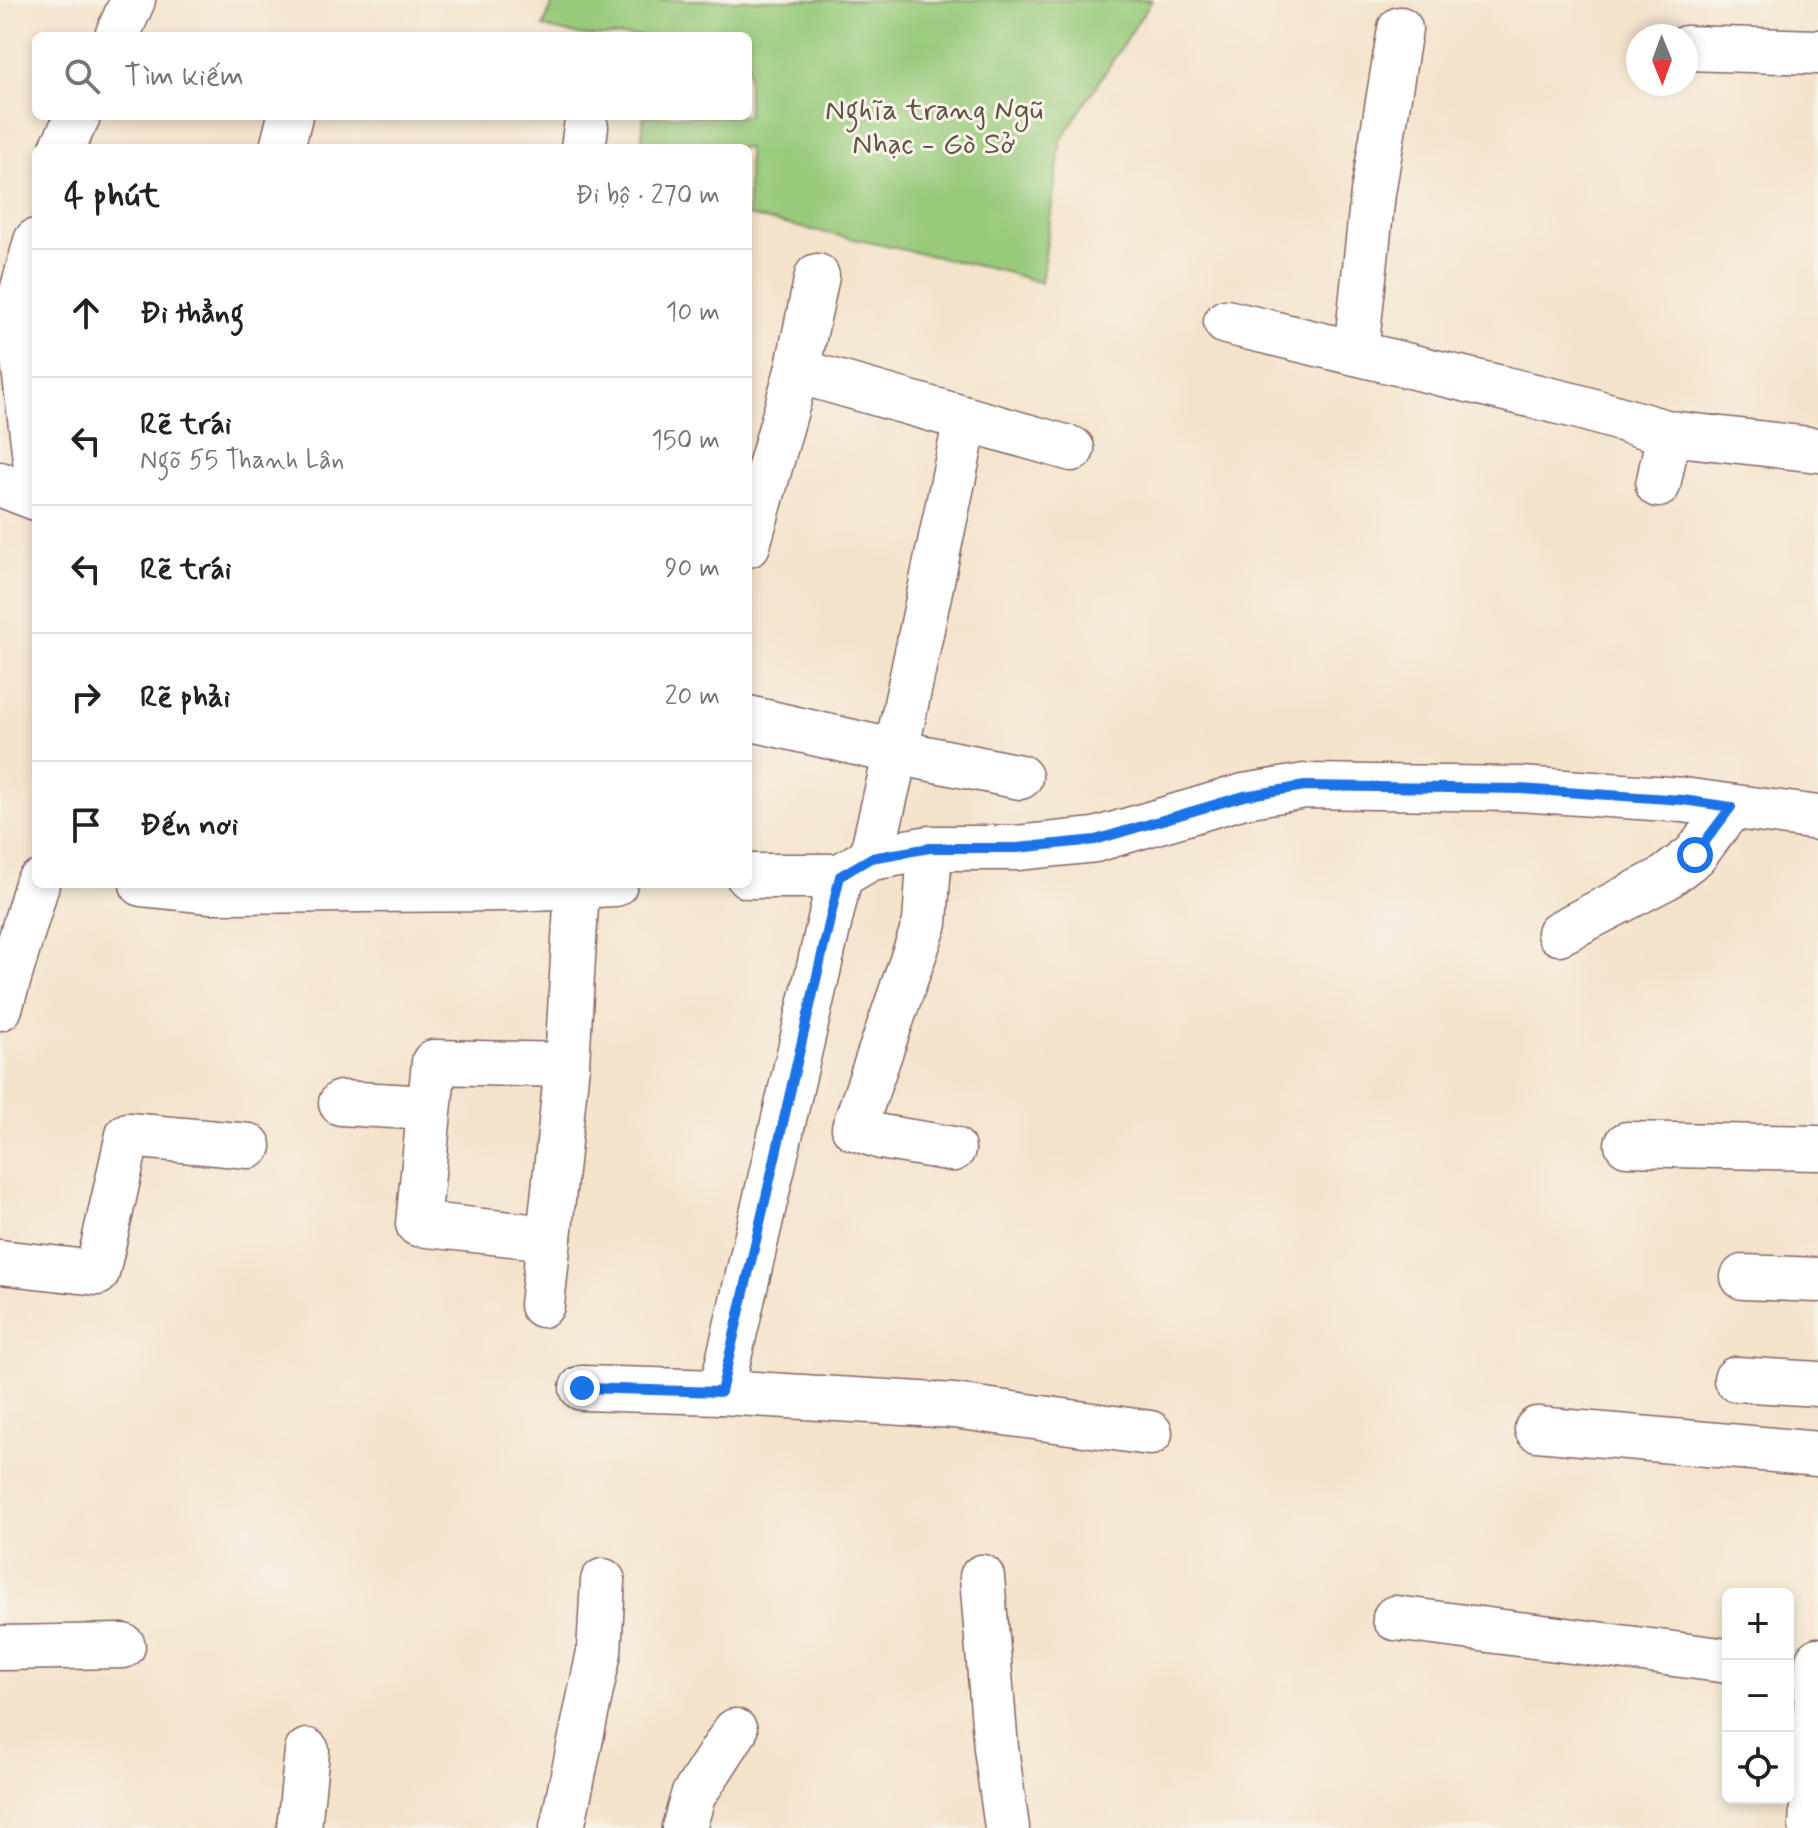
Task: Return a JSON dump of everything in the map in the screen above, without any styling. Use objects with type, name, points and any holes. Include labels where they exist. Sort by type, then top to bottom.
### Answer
[{"type":"street","points":[[119,32],[133,0]]},
{"type":"street","points":[[1356,352],[1373,193],[1400,29]]},
{"type":"street","points":[[1698,48],[1818,52]]},
{"type":"street","points":[[64,144],[76,120]]},
{"type":"street","points":[[283,144],[289,120]]},
{"type":"street","points":[[32,256],[17,310],[32,436]]},
{"type":"street","points":[[752,531],[797,371],[817,276]]},
{"type":"street","points":[[1226,322],[1576,406],[1669,433],[1818,450]]},
{"type":"street","points":[[797,371],[1072,449]]},
{"type":"street","points":[[721,1392],[855,867],[896,752],[966,419]]},
{"type":"street","points":[[1658,485],[1669,433]]},
{"type":"street","points":[[0,484],[32,496]]},
{"type":"street","points":[[752,719],[1020,777]]},
{"type":"street","points":[[752,876],[855,867],[930,848],[1017,848],[1095,840],[1244,796],[1305,786],[1520,789],[1683,800],[1818,818]]},
{"type":"street","points":[[1559,933],[1665,878],[1695,855],[1731,807]]},
{"type":"street","points":[[930,848],[925,923],[854,1128],[881,1137],[953,1149]]},
{"type":"street","points":[[0,1008],[36,888]]},
{"type":"street","points":[[181,888],[211,891],[360,888]]},
{"type":"street","points":[[542,1305],[567,1065],[596,888]]},
{"type":"street","points":[[549,1238],[418,1224],[429,1108],[434,1062],[567,1065]]},
{"type":"street","points":[[341,1103],[429,1108]]},
{"type":"street","points":[[0,1262],[97,1273],[128,1135],[249,1146]]},
{"type":"street","points":[[1627,1144],[1818,1148]]},
{"type":"street","points":[[1743,1277],[1818,1280]]},
{"type":"street","points":[[1736,1379],[1818,1384]]},
{"type":"street","points":[[582,1388],[721,1392],[954,1406],[1150,1433]]},
{"type":"street","points":[[1537,1429],[1818,1454]]},
{"type":"street","points":[[982,1577],[996,1748],[1007,1828]]},
{"type":"street","points":[[562,1828],[599,1652],[603,1581]]},
{"type":"street","points":[[1395,1618],[1722,1660]]},
{"type":"street","points":[[0,1648],[123,1646]]},
{"type":"street","points":[[1813,1823],[1818,1660]]},
{"type":"street","points":[[1794,1670],[1817,1673]]},
{"type":"street","points":[[684,1828],[693,1796],[735,1731]]},
{"type":"street","points":[[299,1828],[307,1751]]},
{"type":"green space","name":"Nghĩa trang Ngũ Nhạc - Gò Sở","points":[[554,0],[1152,0],[1061,140],[1041,283],[1006,272],[752,217],[752,144],[641,144],[644,120],[752,120],[752,32],[565,32],[543,27]]},
{"type":"route","points":[[582,1388],[721,1392],[840,876],[871,858],[930,848],[1017,848],[1095,840],[1244,796],[1305,786],[1520,789],[1683,800],[1731,807],[1695,855]]}]
